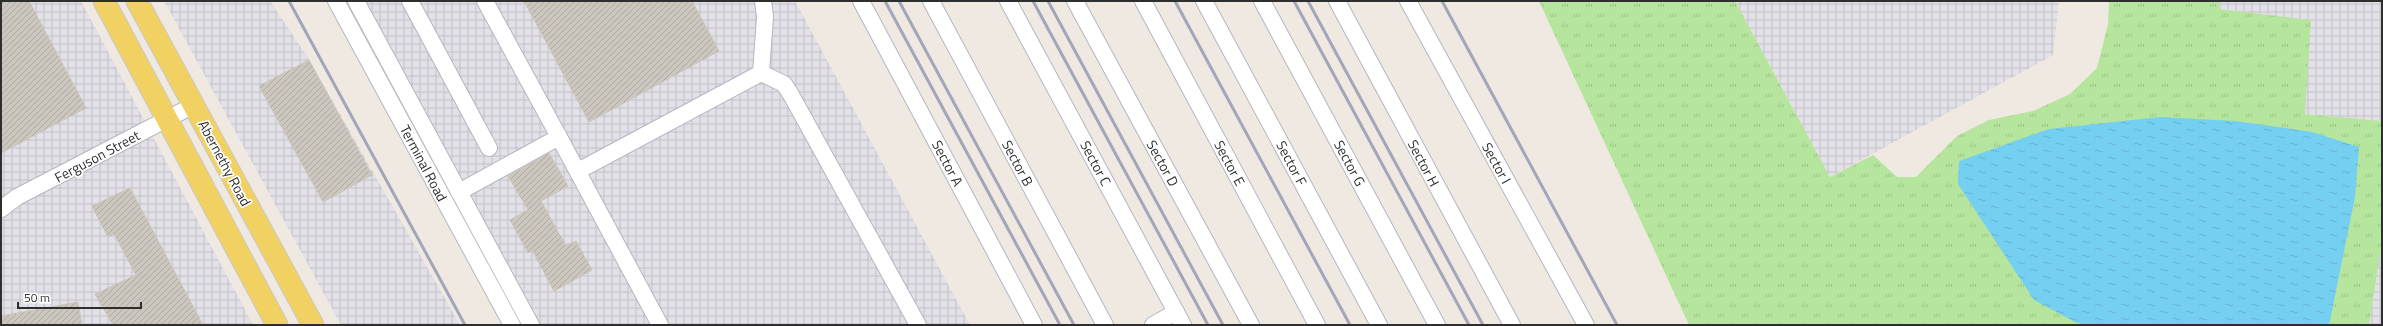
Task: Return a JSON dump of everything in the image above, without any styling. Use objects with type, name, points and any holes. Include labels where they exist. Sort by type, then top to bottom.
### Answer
[{"type":"main road","points":[[104,1],[277,325]]},
{"type":"main road","name":"Abernethy Road","points":[[138,1],[313,325]]},
{"type":"street","name":"Terminal Road","points":[[336,1],[512,325]]},
{"type":"street","points":[[356,1],[532,325]]},
{"type":"street","points":[[410,1],[490,148]]},
{"type":"street","points":[[485,1],[660,325]]},
{"type":"street","points":[[761,73],[765,17],[763,1]]},
{"type":"street","name":"Sector A","points":[[861,1],[1034,325]]},
{"type":"street","name":"Sector B","points":[[931,1],[1105,325]]},
{"type":"street","name":"Sector C","points":[[1008,1],[1180,318]]},
{"type":"street","name":"Sector D","points":[[1075,1],[1251,325]]},
{"type":"street","name":"Sector E","points":[[1142,1],[1318,325]]},
{"type":"street","name":"Sector F","points":[[1204,1],[1379,325]]},
{"type":"street","name":"Sector G","points":[[1262,1],[1437,325]]},
{"type":"street","name":"Sector H","points":[[1337,1],[1512,325]]},
{"type":"street","name":"Sector I","points":[[1408,1],[1586,325]]},
{"type":"street","points":[[578,171],[761,73],[775,78],[784,84],[790,93],[918,325]]},
{"type":"street","name":"Ferguson Street","points":[[1,209],[17,197],[194,105]]},
{"type":"street","points":[[460,192],[559,136]]},
{"type":"street","points":[[1153,325],[1180,318]]},
{"type":"shaded area","points":[[1,1],[81,1],[253,325],[1,325]]},
{"type":"shaded area","points":[[164,1],[270,1],[307,56],[460,325],[341,325]]},
{"type":"shaded area","points":[[364,1],[795,1],[970,325],[540,325]]},
{"type":"shaded area","points":[[1735,1],[2059,1],[2053,55],[1830,177]]},
{"type":"shaded area","points":[[2220,1],[2382,1],[2382,121],[2305,114],[2219,9]]},
{"type":"shaded area","points":[[2382,243],[2382,325],[2369,325]]},
{"type":"green space","points":[[1539,1],[1735,1],[1830,177],[1873,155],[1897,177],[1916,177],[1957,136],[1989,120],[2033,111],[2070,94],[2097,68],[2108,24],[2109,1],[2220,1],[2219,9],[2311,20],[2305,114],[2382,121],[2382,243],[2369,325],[1689,325]]},
{"type":"water","points":[[2160,117],[2235,121],[2312,132],[2359,147],[2355,197],[2329,325],[2085,325],[2075,322],[2034,300],[1958,184],[1959,161],[2049,129]]},
{"type":"building","points":[[1,1],[29,1],[86,108],[1,153]]},
{"type":"building","points":[[524,1],[692,1],[719,51],[589,122]]},
{"type":"building","points":[[309,60],[372,175],[323,202],[259,86]]},
{"type":"building","points":[[549,153],[568,186],[541,201],[566,246],[576,241],[592,270],[554,291],[532,250],[528,253],[510,220],[528,210],[508,176]]},
{"type":"building","points":[[130,188],[203,325],[113,325],[95,294],[136,275],[114,234],[108,237],[92,206]]},
{"type":"building","points":[[78,302],[82,325],[1,325],[1,316]]},
{"type":"railway","points":[[289,1],[465,325]]},
{"type":"railway","points":[[885,1],[1060,325]]},
{"type":"railway","points":[[899,1],[1074,325]]},
{"type":"railway","points":[[1033,1],[1208,325]]},
{"type":"railway","points":[[1048,1],[1223,325]]},
{"type":"railway","points":[[1175,1],[1350,325]]},
{"type":"railway","points":[[1294,1],[1469,325]]},
{"type":"railway","points":[[1308,1],[1483,325]]},
{"type":"railway","points":[[1442,1],[1617,325]]}]
